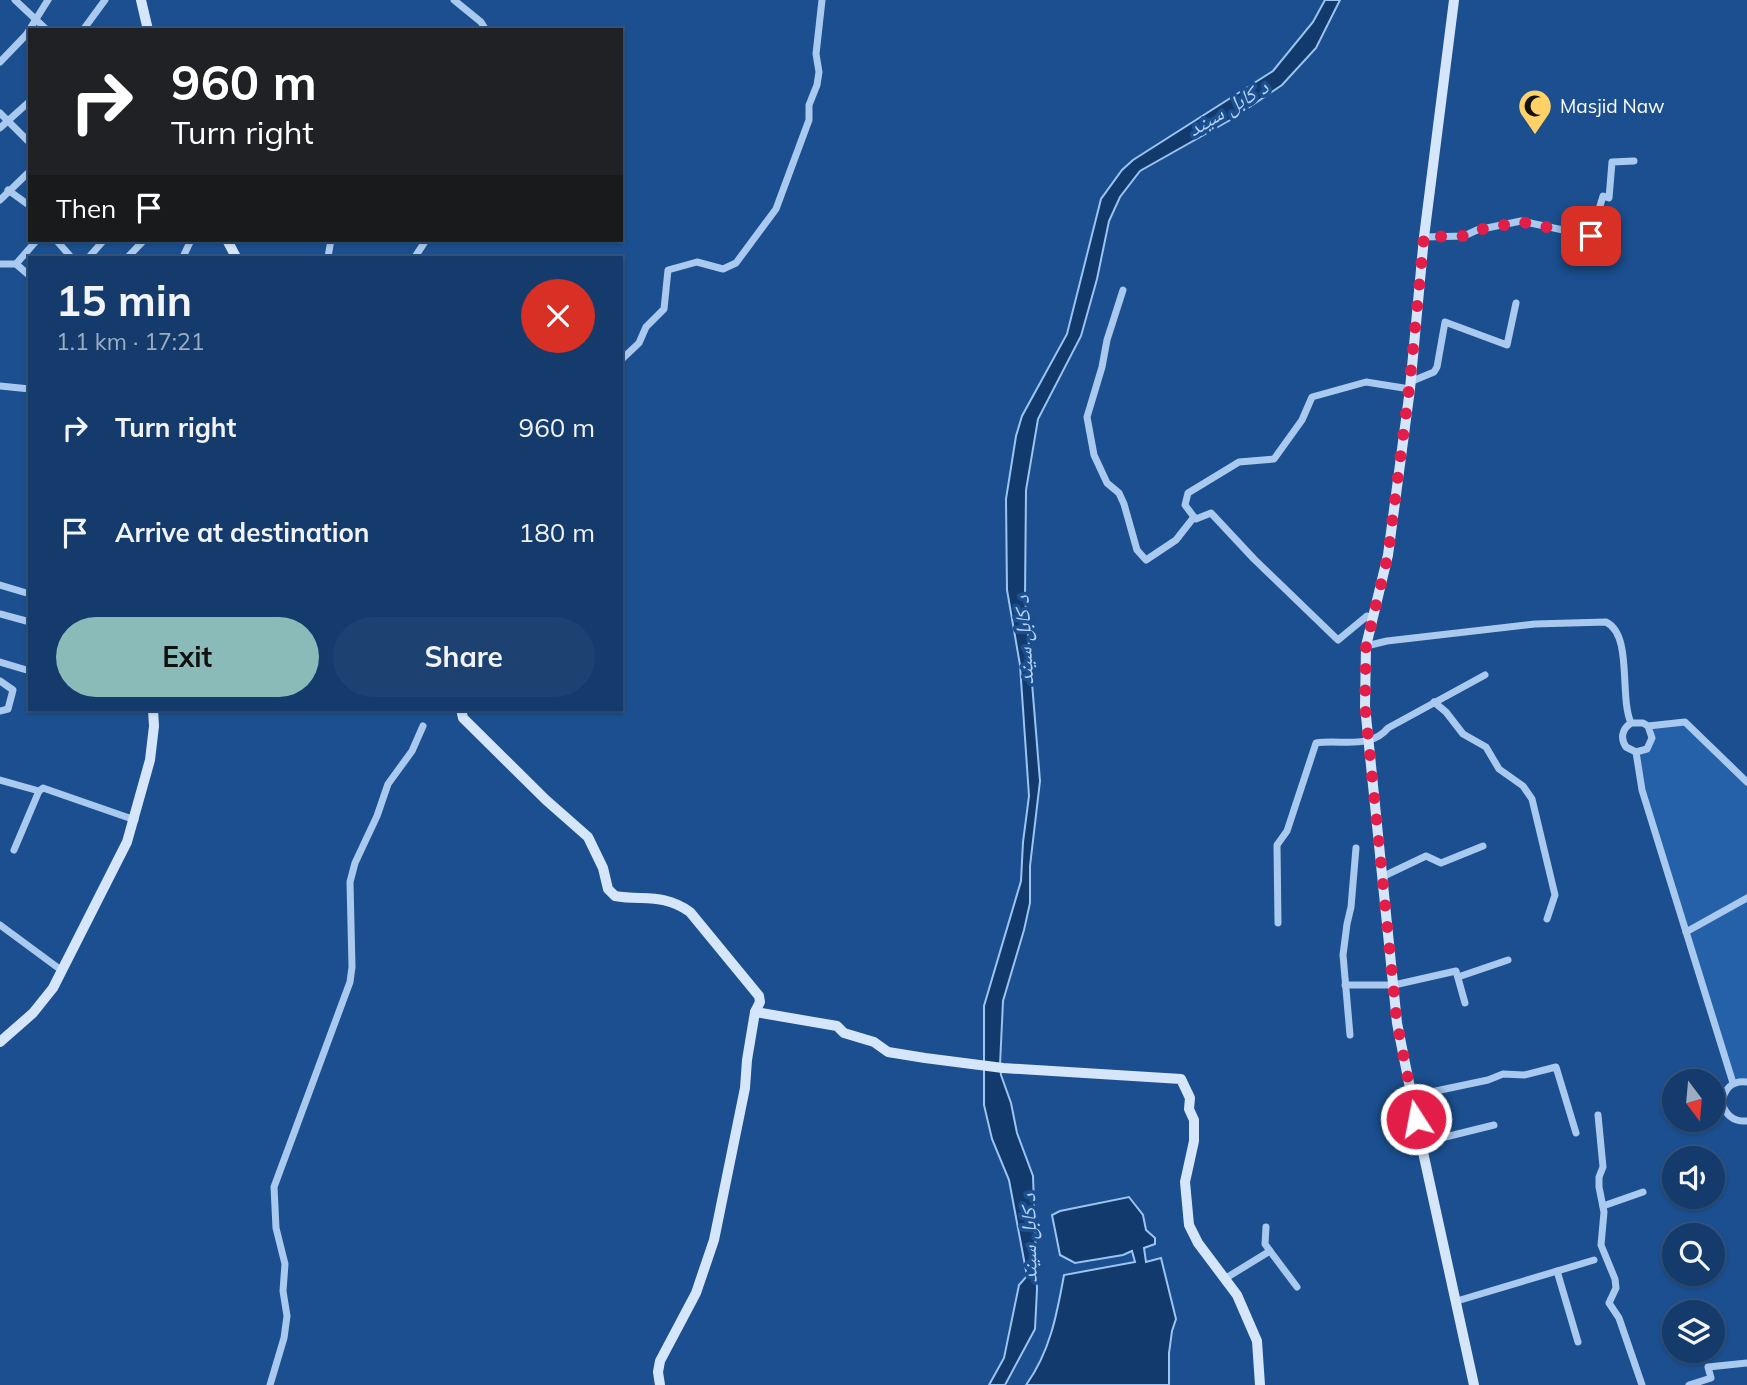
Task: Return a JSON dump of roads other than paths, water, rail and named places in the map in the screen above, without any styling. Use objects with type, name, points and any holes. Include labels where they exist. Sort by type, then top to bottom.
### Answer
[{"type":"main road","points":[[141,0],[146,28]]},
{"type":"main road","points":[[1454,0],[1388,555],[1366,646],[1365,706],[1397,1023],[1474,1385]]},
{"type":"main road","points":[[0,1042],[33,1013],[52,988],[127,842],[150,760],[153,711]]},
{"type":"main road","points":[[461,711],[463,718],[546,800],[589,837],[603,868],[608,889],[615,896],[660,898],[690,912],[757,991],[760,1002],[755,1013],[745,1088],[714,1240],[696,1293],[660,1361],[660,1385]]},
{"type":"main road","points":[[755,1013],[837,1026],[844,1033],[874,1042],[888,1052],[1004,1069],[1177,1079],[1190,1098],[1189,1109],[1194,1120],[1194,1141],[1185,1182],[1189,1225],[1198,1243],[1237,1295],[1257,1341],[1260,1385]]},
{"type":"street","points":[[15,0],[45,28]]},
{"type":"street","points":[[30,28],[48,0]]},
{"type":"street","points":[[84,28],[105,0]]},
{"type":"street","points":[[454,0],[485,28]]},
{"type":"street","points":[[623,358],[639,343],[646,327],[664,309],[668,270],[697,262],[723,269],[730,267],[741,258],[776,209],[809,120],[809,105],[817,85],[820,67],[816,54],[822,0]]},
{"type":"street","points":[[0,62],[28,31]]},
{"type":"street","points":[[0,128],[28,103]]},
{"type":"street","points":[[0,113],[28,141]]},
{"type":"street","points":[[1591,236],[1603,196],[1609,198],[1612,162],[1634,161]]},
{"type":"street","points":[[0,200],[28,173]]},
{"type":"street","points":[[8,190],[28,205]]},
{"type":"street","points":[[1424,237],[1464,236],[1477,230],[1521,222],[1591,236],[1602,254]]},
{"type":"street","points":[[16,264],[35,242]]},
{"type":"street","points":[[58,242],[70,256]]},
{"type":"street","points":[[90,256],[102,242]]},
{"type":"street","points":[[129,256],[142,242]]},
{"type":"street","points":[[0,264],[16,264],[28,274]]},
{"type":"street","points":[[1123,290],[1087,417],[1094,455],[1107,483],[1119,493],[1125,504],[1137,550],[1146,560],[1176,540],[1194,517]]},
{"type":"street","points":[[1372,617],[1367,616],[1338,639],[1254,559],[1212,513],[1196,519],[1185,505],[1188,493],[1239,463],[1274,459],[1303,420],[1312,397],[1366,382],[1410,385],[1434,372],[1445,322],[1507,345],[1516,303]]},
{"type":"street","points":[[0,386],[28,388]]},
{"type":"street","points":[[0,585],[28,593]]},
{"type":"street","points":[[0,614],[28,621]]},
{"type":"street","points":[[1366,646],[1387,641],[1535,624],[1606,622],[1614,626],[1621,638],[1627,708],[1631,723]]},
{"type":"street","points":[[0,662],[28,670]]},
{"type":"street","points":[[1278,923],[1277,845],[1287,831],[1314,746],[1320,742],[1369,741],[1485,675]]},
{"type":"street","points":[[0,681],[13,690],[8,709],[0,711]]},
{"type":"street","points":[[1434,702],[1447,712],[1463,734],[1486,747],[1499,769],[1523,786],[1532,799],[1555,895],[1547,919]]},
{"type":"street","points":[[1647,726],[1685,722],[1747,782]]},
{"type":"street","points":[[1631,723],[1643,723],[1647,726],[1651,731],[1651,744],[1647,749],[1636,752],[1626,747],[1623,731],[1631,723]]},
{"type":"street","points":[[270,1385],[284,1338],[287,1316],[283,1291],[285,1264],[276,1228],[274,1187],[350,982],[350,882],[355,863],[377,816],[388,784],[412,751],[423,726]]},
{"type":"street","points":[[1636,752],[1642,790],[1733,1083]]},
{"type":"street","points":[[0,780],[39,791]]},
{"type":"street","points":[[14,850],[39,791],[43,788],[135,820]]},
{"type":"street","points":[[1384,876],[1426,856],[1441,863],[1483,846]]},
{"type":"street","points":[[1350,1035],[1343,955],[1346,924],[1351,907],[1356,848]]},
{"type":"street","points":[[1686,932],[1747,898]]},
{"type":"street","points":[[0,925],[61,970]]},
{"type":"street","points":[[1458,977],[1508,960]]},
{"type":"street","points":[[1345,985],[1394,985],[1456,971],[1465,1003]]},
{"type":"street","points":[[1412,1096],[1488,1080],[1503,1074],[1524,1075],[1556,1067],[1576,1132]]},
{"type":"street","points":[[1747,1082],[1733,1083],[1723,1095],[1724,1111],[1736,1121],[1747,1121]]},
{"type":"street","points":[[1598,1115],[1603,1167],[1599,1177],[1604,1222],[1601,1245],[1616,1288],[1609,1303],[1619,1318],[1642,1385]]},
{"type":"street","points":[[1421,1143],[1494,1125]]},
{"type":"street","points":[[1603,1206],[1643,1192]]},
{"type":"street","points":[[1266,1227],[1265,1244],[1297,1287]]},
{"type":"street","points":[[1226,1278],[1270,1251]]},
{"type":"street","points":[[1457,1301],[1594,1260]]},
{"type":"street","points":[[1557,1271],[1577,1342]]},
{"type":"street","points":[[1689,1385],[1711,1382],[1708,1367],[1747,1363]]},
{"type":"water","name":"د کابل سيند","points":[[1325,0],[1340,0],[1316,48],[1282,85],[1232,119],[1140,171],[1120,197],[1109,221],[1081,336],[1038,419],[1026,490],[1025,597],[1040,781],[1030,866],[1030,903],[1003,1001],[1000,1065],[1017,1133],[1033,1176],[1037,1289],[1035,1329],[1005,1385],[989,1385],[1004,1358],[1019,1285],[1027,1276],[1009,1180],[992,1139],[984,1105],[984,1006],[1021,881],[1029,796],[1020,665],[1007,590],[1006,499],[1016,436],[1022,416],[1067,334],[1101,199],[1122,170],[1133,160],[1273,71],[1313,22]]},
{"type":"water","points":[[1129,1197],[1143,1215],[1146,1230],[1155,1238],[1155,1244],[1144,1248],[1146,1262],[1161,1258],[1176,1319],[1169,1353],[1169,1385],[1026,1385],[1047,1346],[1064,1275],[1135,1262],[1132,1251],[1075,1263],[1060,1255],[1052,1215]]},
{"type":"place","name":"Masjid Naw","points":[[1535,136]]}]
